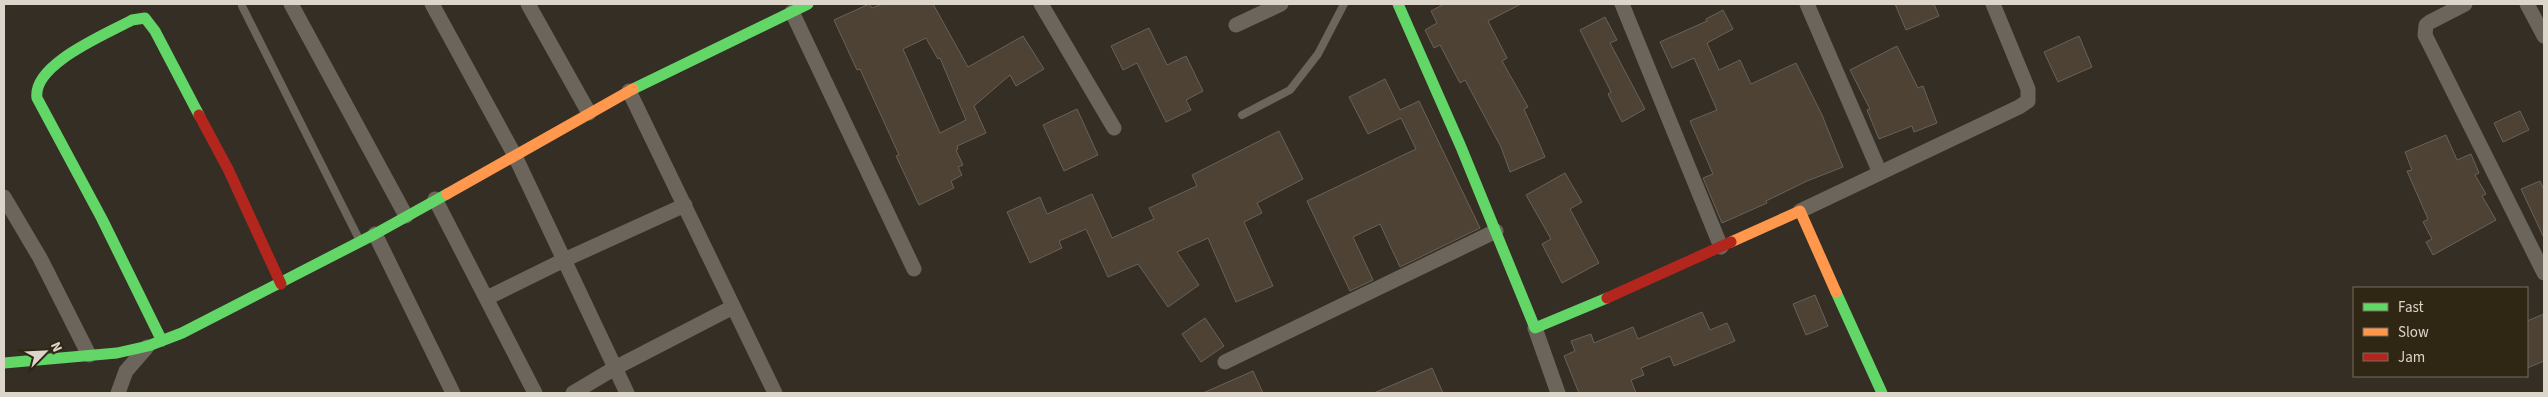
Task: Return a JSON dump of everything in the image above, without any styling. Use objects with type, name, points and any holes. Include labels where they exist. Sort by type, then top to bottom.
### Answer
[{"type":"street","points":[[291,4],[406,216]]},
{"type":"street","points":[[432,4],[514,154],[627,393]]},
{"type":"street","points":[[528,4],[589,113]]},
{"type":"street","points":[[4,364],[117,353],[155,344],[210,320],[360,242],[629,91],[808,4]]},
{"type":"street","points":[[1041,4],[1114,128]]},
{"type":"street","points":[[1236,25],[1281,4]]},
{"type":"street","points":[[1398,4],[1496,231],[1535,328],[1558,393]]},
{"type":"street","points":[[1622,4],[1720,247]]},
{"type":"street","points":[[1807,4],[1880,173]]},
{"type":"street","points":[[1535,328],[1603,300],[1800,211],[2019,107],[2028,100],[2028,89],[1993,4]]},
{"type":"street","points":[[2464,4],[2430,22],[2426,26],[2425,34],[2544,273]]},
{"type":"street","points":[[2527,4],[2544,36]]},
{"type":"street","points":[[792,12],[914,268]]},
{"type":"street","points":[[155,344],[102,218],[37,98],[36,90],[38,82],[49,69],[132,20],[145,18],[154,30],[228,169],[281,284]]},
{"type":"street","points":[[629,91],[775,393]]},
{"type":"street","points":[[4,197],[40,258],[89,356]]},
{"type":"street","points":[[435,199],[535,393]]},
{"type":"street","points":[[487,298],[564,260],[685,205]]},
{"type":"street","points":[[1800,211],[1882,393]]},
{"type":"street","points":[[1225,362],[1496,231]]},
{"type":"street","points":[[374,234],[453,393]]},
{"type":"street","points":[[573,393],[615,368],[733,307]]},
{"type":"street","points":[[118,393],[126,371],[155,344]]},
{"type":"lane","points":[[1242,115],[1290,90],[1318,54],[1344,4]]},
{"type":"lane","points":[[242,6],[360,242]]},
{"type":"building","points":[[869,4],[872,8],[882,4],[933,4],[968,67],[1023,36],[1044,69],[1016,86],[1010,75],[974,106],[986,133],[957,146],[958,149],[956,150],[963,165],[958,167],[962,175],[951,181],[954,188],[919,205],[896,156],[899,155],[860,69],[857,70],[834,20]],"holes":[[[926,38],[938,59],[940,58],[966,120],[940,133],[903,49]]]},
{"type":"building","points":[[1444,4],[1521,4],[1488,21],[1507,58],[1502,61],[1528,107],[1524,109],[1545,157],[1510,172],[1501,147],[1465,80],[1460,83],[1440,45],[1434,48],[1425,30],[1437,23],[1431,11]]},
{"type":"building","points":[[1895,4],[1934,4],[1939,16],[1906,30]]},
{"type":"building","points":[[1723,10],[1733,29],[1707,43],[1719,70],[1740,60],[1751,84],[1796,63],[1822,115],[1843,167],[1807,181],[1766,201],[1767,203],[1722,223],[1703,178],[1713,174],[1690,121],[1717,110],[1694,58],[1672,68],[1660,42],[1707,21],[1706,19]]},
{"type":"building","points":[[1605,17],[1617,40],[1610,43],[1645,109],[1622,122],[1608,94],[1611,92],[1580,30]]},
{"type":"building","points":[[1149,28],[1167,65],[1186,56],[1203,91],[1186,100],[1191,110],[1166,122],[1137,63],[1123,70],[1111,46]]},
{"type":"building","points":[[2079,36],[2092,67],[2058,82],[2044,52]]},
{"type":"building","points":[[1897,46],[1918,88],[1923,86],[1937,123],[1914,132],[1912,126],[1879,139],[1867,110],[1870,109],[1850,70]]},
{"type":"building","points":[[1385,79],[1400,110],[1419,101],[1480,228],[1400,267],[1380,224],[1353,237],[1373,280],[1350,291],[1307,201],[1416,149],[1401,118],[1368,134],[1349,97]]},
{"type":"building","points":[[1077,109],[1098,155],[1064,171],[1043,125]]},
{"type":"building","points":[[2520,111],[2529,130],[2503,142],[2494,123]]},
{"type":"building","points":[[1279,131],[1303,179],[1257,203],[1262,213],[1244,222],[1273,286],[1236,302],[1208,238],[1177,252],[1199,285],[1168,307],[1138,264],[1108,277],[1086,229],[1059,241],[1062,248],[1030,263],[1007,212],[1040,197],[1047,214],[1092,194],[1112,238],[1154,219],[1149,208],[1197,186],[1192,175]]},
{"type":"building","points":[[2446,135],[2457,160],[2471,154],[2479,173],[2475,175],[2486,194],[2482,196],[2496,220],[2433,255],[2426,242],[2432,239],[2423,222],[2428,219],[2407,171],[2412,170],[2405,152]]},
{"type":"building","points":[[1565,173],[1582,202],[1570,209],[1599,263],[1562,283],[1542,244],[1551,239],[1526,195]]},
{"type":"building","points":[[2540,181],[2544,190],[2544,238],[2521,189]]},
{"type":"building","points":[[1815,295],[1828,326],[1806,335],[1793,304]]},
{"type":"building","points":[[1702,312],[1710,330],[1727,323],[1735,341],[1674,366],[1670,356],[1641,368],[1644,375],[1631,380],[1636,393],[1579,393],[1564,356],[1575,351],[1571,341],[1591,334],[1594,343],[1633,327],[1638,339]]},
{"type":"building","points":[[2544,314],[2544,361],[2528,368],[2528,321]]},
{"type":"building","points":[[1205,318],[1224,346],[1201,362],[1182,334]]},
{"type":"building","points":[[1432,368],[1443,393],[1374,393]]},
{"type":"building","points":[[1253,371],[1263,393],[1203,393]]},
{"type":"traffic: fast","points":[[633,89],[808,4]]},
{"type":"traffic: fast","points":[[1398,4],[1461,147],[1535,328],[1607,298]]},
{"type":"traffic: fast","points":[[162,341],[102,219],[37,98],[39,85],[46,73],[73,52],[132,20],[145,18],[155,31],[199,115]]},
{"type":"traffic: fast","points":[[4,363],[117,353],[148,346],[182,333],[375,234],[447,194]]},
{"type":"traffic: fast","points":[[1836,292],[1882,393]]},
{"type":"traffic: slow","points":[[447,194],[633,89]]},
{"type":"traffic: slow","points":[[1731,242],[1800,211],[1836,292]]},
{"type":"traffic: jam","points":[[199,115],[228,169],[281,284]]},
{"type":"traffic: jam","points":[[1607,298],[1731,242]]}]
